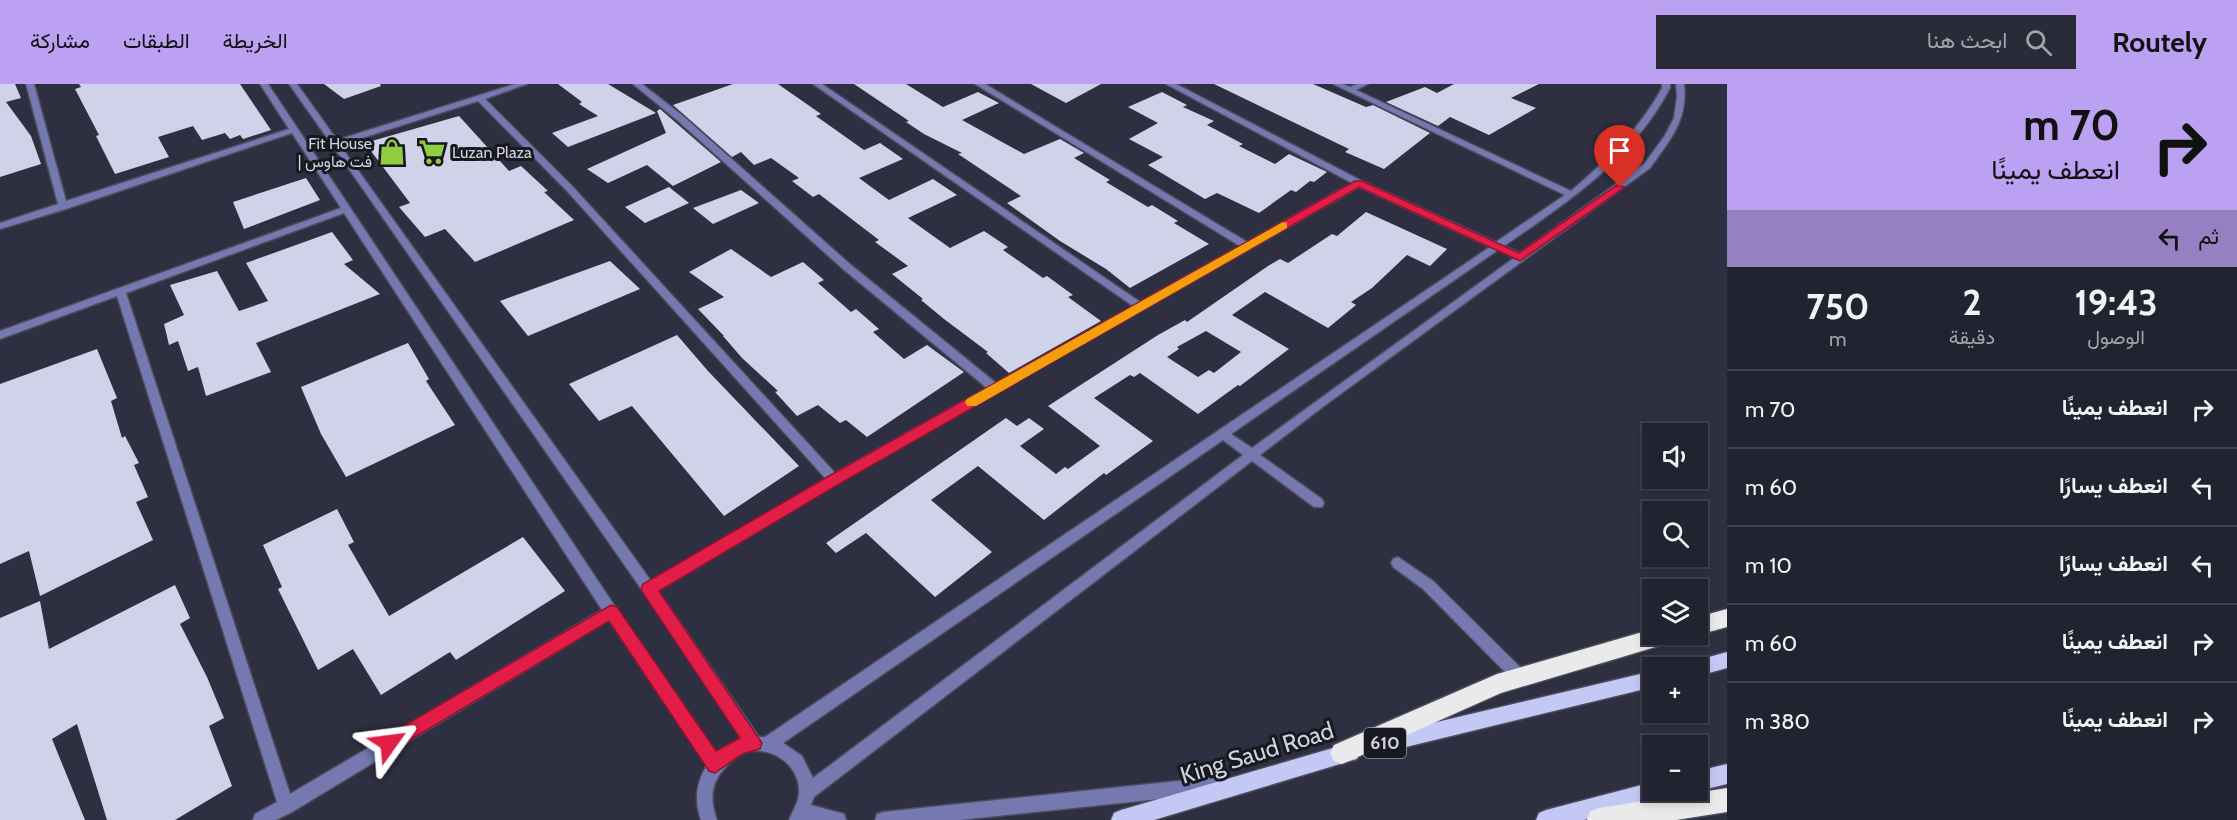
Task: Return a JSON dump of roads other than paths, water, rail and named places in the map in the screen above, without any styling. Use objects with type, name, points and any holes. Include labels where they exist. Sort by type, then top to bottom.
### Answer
[{"type":"highway","points":[[1708,623],[1727,618]]},
{"type":"highway","points":[[1342,753],[1497,684],[1642,642]]},
{"type":"highway","points":[[1599,820],[1727,800]]},
{"type":"main road","points":[[1708,665],[1727,660]]},
{"type":"main road","name":"King Saud Road","points":[[1121,820],[1342,753],[1642,682]]},
{"type":"main road","points":[[1708,779],[1727,774]]},
{"type":"main road","points":[[1546,820],[1642,795]]},
{"type":"street","points":[[30,84],[63,207]]},
{"type":"street","points":[[264,84],[611,612],[715,765]]},
{"type":"street","points":[[293,84],[333,144],[649,589],[761,743],[784,749],[796,760],[805,775],[808,792],[800,816],[838,820]]},
{"type":"street","points":[[333,144],[523,84]]},
{"type":"street","points":[[637,84],[680,118],[847,267],[994,389]]},
{"type":"street","points":[[817,84],[1139,306]]},
{"type":"street","points":[[980,84],[1247,246]]},
{"type":"street","points":[[1170,84],[1359,183],[1520,257]]},
{"type":"street","points":[[1337,84],[1572,195]]},
{"type":"street","points":[[1350,90],[1364,84]]},
{"type":"street","points":[[708,820],[704,805],[704,791],[715,765],[726,754],[739,747],[761,743],[1497,248],[1572,195],[1633,141],[1654,113],[1666,88],[1665,84]]},
{"type":"street","points":[[808,792],[1251,455],[1647,166],[1678,121],[1683,98],[1680,84]]},
{"type":"street","points":[[480,98],[570,189],[834,480]]},
{"type":"street","points":[[0,226],[294,130]]},
{"type":"street","points":[[649,589],[834,480],[1359,183]]},
{"type":"street","points":[[0,335],[346,209]]},
{"type":"street","points":[[120,290],[286,806]]},
{"type":"street","points":[[1222,433],[1318,503]]},
{"type":"street","points":[[1398,563],[1428,585],[1520,677]]},
{"type":"street","points":[[261,820],[611,612]]},
{"type":"street","points":[[883,820],[1250,781]]},
{"type":"place","name":"Fit House | فت هاوس","points":[[392,152]]},
{"type":"place","name":"Luzan Plaza","points":[[432,152]]}]
